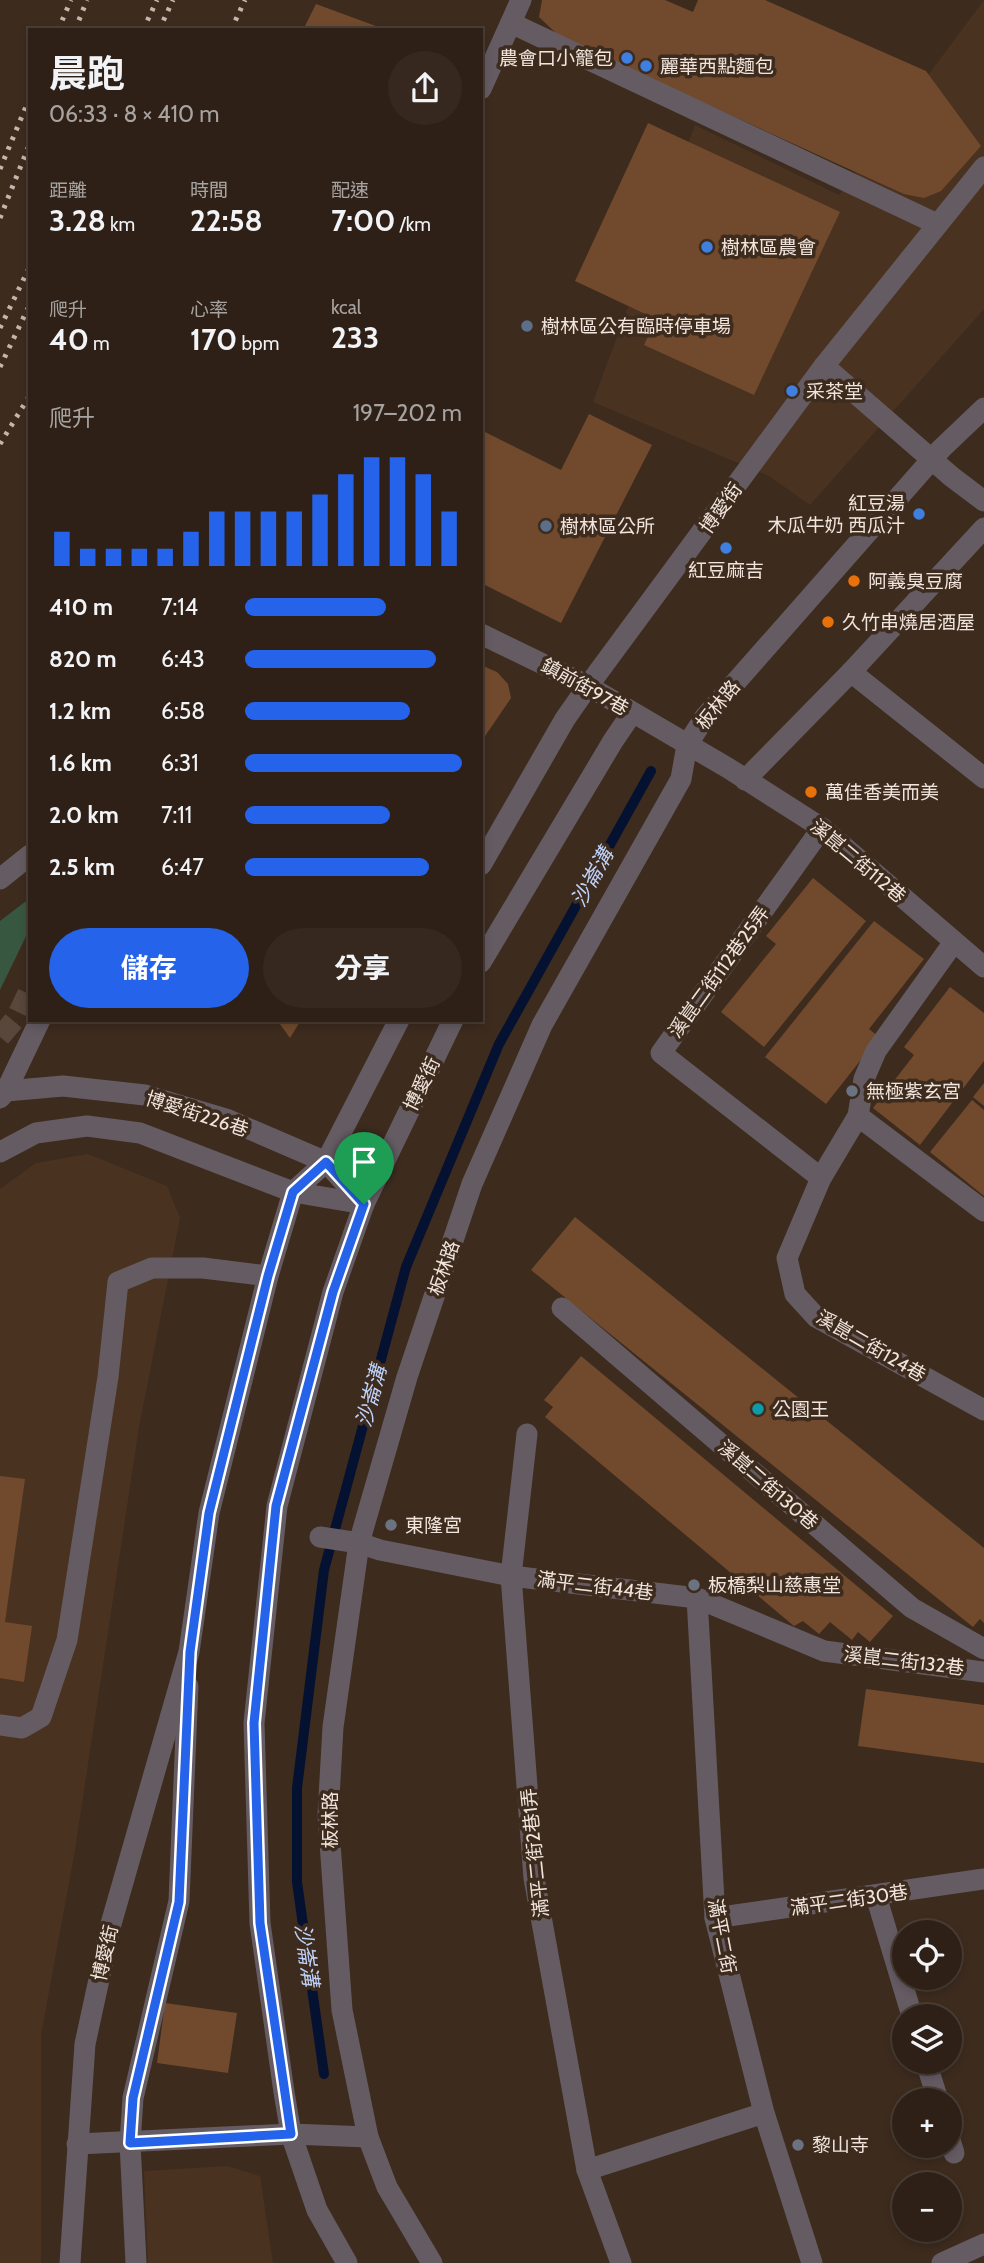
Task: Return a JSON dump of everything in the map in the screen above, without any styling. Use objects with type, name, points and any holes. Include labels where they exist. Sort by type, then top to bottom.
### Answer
[{"type":"street","points":[[483,85],[521,0]]},
{"type":"street","points":[[511,23],[937,224]]},
{"type":"street","name":"博愛街","points":[[483,862],[565,719],[588,686],[824,366],[984,167]]},
{"type":"street","points":[[824,366],[932,460],[984,501]]},
{"type":"street","name":"板林路","points":[[432,2263],[387,2187],[369,2137],[342,2010],[328,1815],[333,1727],[352,1541],[472,1184],[542,1025],[681,779],[687,745],[705,717],[932,460],[984,408]]},
{"type":"street","points":[[745,780],[851,672],[984,528]]},
{"type":"street","name":"鎮前街97巷","points":[[483,635],[588,686],[687,745]]},
{"type":"street","points":[[851,672],[984,778]]},
{"type":"street","points":[[483,959],[632,713]]},
{"type":"street","name":"溪崑二街112巷","points":[[687,745],[822,828],[984,967]]},
{"type":"street","name":"溪崑二街112巷25弄","points":[[821,1178],[661,1053],[822,828]]},
{"type":"street","points":[[0,878],[28,857]]},
{"type":"street","points":[[821,1178],[858,1116],[864,1079],[876,1051],[954,942]]},
{"type":"street","points":[[3,1094],[39,1022]]},
{"type":"street","points":[[293,1192],[326,1162],[397,1022]]},
{"type":"street","name":"博愛街","points":[[291,2134],[260,1923],[254,1723],[276,1506],[333,1292],[364,1204],[452,1022]]},
{"type":"street","name":"博愛街226巷","points":[[3,1094],[63,1086],[145,1095],[226,1119],[326,1162],[364,1204]]},
{"type":"street","points":[[858,1116],[984,1211]]},
{"type":"street","points":[[0,1152],[36,1133],[88,1126],[140,1133],[293,1192],[364,1204]]},
{"type":"street","name":"溪崑二街124巷","points":[[821,1178],[787,1258],[795,1294],[816,1317],[984,1410]]},
{"type":"street","name":"博愛街","points":[[136,2263],[130,2143],[133,2098],[179,1902],[190,1652],[209,1513],[268,1276],[293,1192]]},
{"type":"street","points":[[0,1725],[22,1728],[41,1717],[66,1640],[108,1377],[118,1282],[152,1268],[203,1268],[268,1276]]},
{"type":"street","name":"溪崑二街130巷","points":[[562,1308],[912,1608],[984,1648]]},
{"type":"street","name":"滿平二街2巷1弄","points":[[527,1434],[511,1576],[534,1878],[587,2170],[621,2263]]},
{"type":"street","name":"滿平二街44巷","points":[[320,1537],[352,1541],[380,1550],[511,1576],[697,1598],[824,1651]]},
{"type":"street","name":"滿平二街","points":[[697,1598],[715,1919],[764,2113],[812,2263]]},
{"type":"street","name":"溪崑二街132巷","points":[[824,1651],[984,1672]]},
{"type":"street","name":"博愛街","points":[[70,2263],[85,2044],[111,1924],[190,1652]]},
{"type":"street","name":"滿平二街30巷","points":[[715,1919],[984,1880]]},
{"type":"street","points":[[876,1896],[908,2004]]},
{"type":"street","points":[[587,2170],[764,2113]]},
{"type":"street","points":[[291,2134],[317,2210],[346,2263]]},
{"type":"street","points":[[77,2144],[291,2134],[369,2137]]},
{"type":"street","points":[[942,2263],[984,2244]]},
{"type":"shaded area","points":[[984,0],[984,309],[810,505],[769,476],[593,402],[695,125],[839,195]]},
{"type":"shaded area","points":[[88,1154],[167,1186],[180,1218],[139,1427],[75,1850],[41,2035],[41,2263],[0,2263],[0,1189],[36,1163]]},
{"type":"shaded area","points":[[227,2166],[260,2176],[273,2263],[148,2263],[144,2171]]},
{"type":"green space","points":[[28,900],[28,932],[0,990],[0,921]]},
{"type":"building","points":[[542,0],[665,0],[693,12],[698,0],[765,0],[926,71],[981,146],[941,191],[924,198],[904,194],[561,38],[539,17]]},
{"type":"building","points":[[316,4],[381,28],[304,28]]},
{"type":"building","name":"樹林區農會","points":[[648,123],[840,212],[754,395],[644,345],[656,319],[575,281]]},
{"type":"building","name":"樹林區公所","points":[[589,414],[652,445],[561,623],[483,584],[483,431],[561,470]]},
{"type":"building","points":[[483,666],[497,672],[508,684],[511,698],[483,739]]},
{"type":"building","points":[[813,878],[866,921],[764,1047],[721,1012],[776,944],[766,936]]},
{"type":"building","points":[[874,921],[924,959],[869,1029],[879,1037],[826,1104],[765,1057]]},
{"type":"building","points":[[950,987],[984,1013],[984,1061],[920,1145],[873,1108],[914,1055],[904,1047]]},
{"type":"building","points":[[278,1022],[300,1022],[290,1038]]},
{"type":"building","points":[[984,1083],[984,1106],[973,1097]]},
{"type":"building","points":[[972,1100],[984,1110],[984,1196],[930,1152]]},
{"type":"building","name":"公園王","points":[[575,1217],[984,1548],[984,1623],[980,1619],[973,1627],[531,1270]]},
{"type":"building","points":[[581,1356],[893,1616],[870,1642],[858,1632],[852,1640],[830,1622],[819,1634],[803,1621],[794,1626],[545,1417],[553,1407],[544,1400]]},
{"type":"building","points":[[0,1476],[25,1479],[5,1622],[32,1626],[24,1682],[0,1678]]},
{"type":"building","points":[[866,1689],[984,1705],[984,1763],[858,1746]]},
{"type":"building","points":[[165,2003],[237,2013],[228,2073],[157,2063]]},
{"type":"waterway","name":"沙崙溝","points":[[324,2074],[297,1882],[297,1788],[324,1570],[406,1267],[499,1044],[651,771]]},
{"type":"tunnel","points":[[0,1037],[16,1018],[28,993]]},
{"type":"railway","points":[[59,28],[71,0]]},
{"type":"railway","points":[[76,28],[87,0]]},
{"type":"railway","points":[[144,28],[157,0]]},
{"type":"railway","points":[[160,28],[173,0]]},
{"type":"railway","points":[[232,28],[245,0]]},
{"type":"railway","points":[[0,169],[28,102]]},
{"type":"railway","points":[[0,218],[28,148]]},
{"type":"railway","points":[[0,328],[28,270]]},
{"type":"railway","points":[[0,367],[28,308]]},
{"type":"railway","points":[[0,444],[28,398]]},
{"type":"place","name":"農會口小籠包","points":[[627,58]]},
{"type":"place","name":"麗華西點麵包","points":[[646,66]]},
{"type":"place","name":"樹林區農會","points":[[707,247]]},
{"type":"place","name":"樹林區公有臨時停車場","points":[[527,326]]},
{"type":"place","name":"采茶堂","points":[[792,391]]},
{"type":"place","name":"紅豆湯 木瓜牛奶 西瓜汁","points":[[919,514]]},
{"type":"place","name":"樹林區公所","points":[[546,526]]},
{"type":"place","name":"紅豆麻吉","points":[[726,548]]},
{"type":"place","name":"阿義臭豆腐","points":[[854,581]]},
{"type":"place","name":"久竹串燒居酒屋","points":[[828,622]]},
{"type":"place","name":"萬佳香美而美","points":[[811,792]]},
{"type":"place","name":"無極紫玄宮","points":[[852,1091]]},
{"type":"place","name":"公園王","points":[[758,1409]]},
{"type":"place","name":"東隆宮","points":[[391,1525]]},
{"type":"place","name":"板橋梨山慈惠堂","points":[[694,1585]]},
{"type":"place","name":"黎山寺","points":[[798,2145]]},
{"type":"route","points":[[326,1162],[364,1204],[333,1292],[276,1506],[254,1723],[260,1923],[291,2134],[130,2143],[133,2098],[179,1902],[190,1652],[209,1513],[268,1276],[293,1192],[326,1162]]}]
